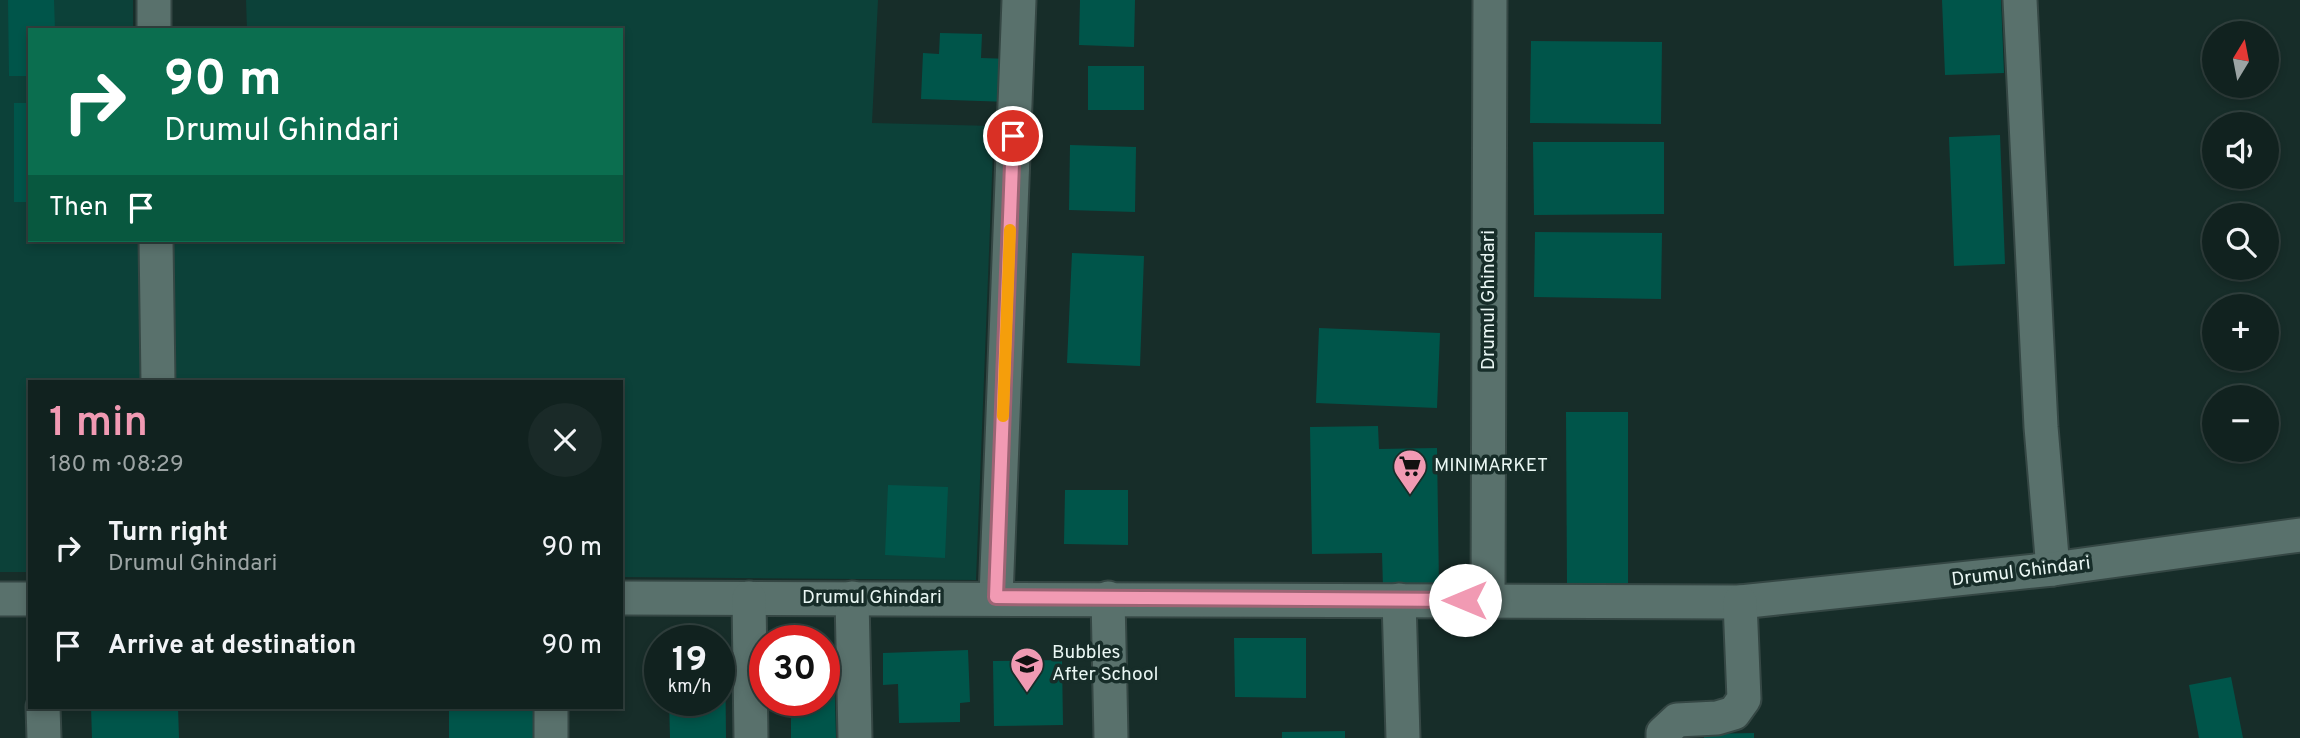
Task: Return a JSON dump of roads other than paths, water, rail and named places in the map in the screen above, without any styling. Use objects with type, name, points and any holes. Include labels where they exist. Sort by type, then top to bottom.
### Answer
[{"type":"street","points":[[154,0],[154,28]]},
{"type":"street","points":[[996,597],[1018,0]]},
{"type":"street","name":"Drumul Ghindari","points":[[1488,599],[1490,0]]},
{"type":"street","points":[[2020,0],[2041,427],[2053,569]]},
{"type":"street","points":[[156,242],[158,380]]},
{"type":"street","name":"Drumul Ghindari","points":[[623,598],[996,597],[1740,602],[2053,569],[2300,535]]},
{"type":"street","points":[[0,599],[28,598]]},
{"type":"street","points":[[749,598],[751,738]]},
{"type":"street","points":[[852,598],[855,738]]},
{"type":"street","points":[[1108,598],[1111,738]]},
{"type":"street","points":[[1399,600],[1403,738]]},
{"type":"street","points":[[1662,738],[1663,733],[1677,720],[1717,718],[1734,713],[1744,699],[1740,602]]},
{"type":"street","points":[[43,709],[44,738]]},
{"type":"street","points":[[551,709],[551,738]]},
{"type":"place","name":"MINIMARKET","points":[[1410,496]]},
{"type":"place","name":"Bubbles After School","points":[[1027,694]]}]
